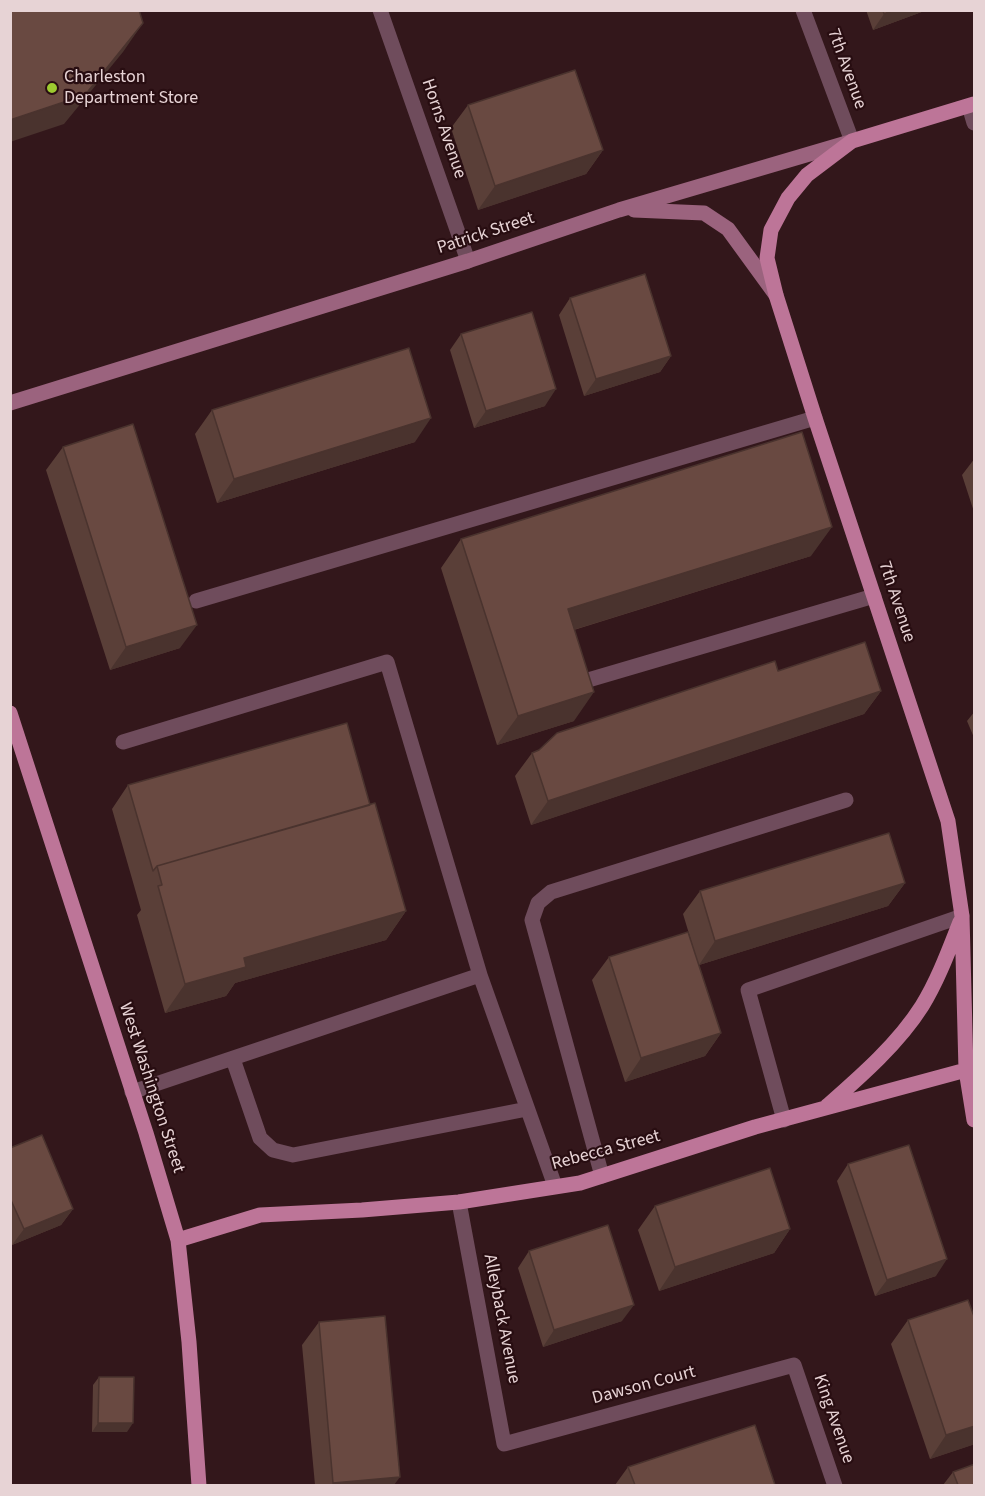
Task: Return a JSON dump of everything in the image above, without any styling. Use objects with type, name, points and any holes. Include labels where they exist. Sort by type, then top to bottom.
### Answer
[{"type":"main road","name":"Patrick Street","points":[[852,141],[972,105]]},
{"type":"main road","points":[[776,294],[767,258],[771,230],[788,198],[807,175],[852,141]]},
{"type":"main road","name":"7th Avenue","points":[[776,294],[948,821],[962,916],[970,1021],[966,1070],[975,1120]]},
{"type":"main road","name":"West Washington Street","points":[[10,713],[178,1240],[189,1342],[199,1485]]},
{"type":"main road","points":[[825,1108],[859,1078],[893,1043],[922,1006],[941,969],[962,916]]},
{"type":"main road","name":"Rebecca Street","points":[[178,1240],[260,1215],[459,1202],[580,1183],[784,1120],[966,1070]]},
{"type":"street","name":"Horns Avenue","points":[[380,10],[468,261]]},
{"type":"street","name":"7th Avenue","points":[[803,10],[852,141]]},
{"type":"street","points":[[972,105],[975,123]]},
{"type":"street","name":"Patrick Street","points":[[10,403],[468,261],[619,210],[852,141]]},
{"type":"street","name":"7th Avenue","points":[[619,210],[704,213],[728,229],[776,294]]},
{"type":"street","points":[[196,601],[815,418]]},
{"type":"street","points":[[578,683],[874,596]]},
{"type":"street","points":[[123,742],[387,662],[480,975],[555,1186]]},
{"type":"street","points":[[602,1176],[532,920],[538,903],[551,892],[846,800]]},
{"type":"street","points":[[784,1120],[748,990],[962,916]]},
{"type":"street","points":[[132,1092],[480,975]]},
{"type":"street","points":[[233,1059],[260,1138],[273,1150],[292,1155],[527,1109]]},
{"type":"street","name":"Alleyback Avenue","points":[[459,1202],[504,1444]]},
{"type":"street","name":"Dawson Court","points":[[504,1444],[794,1365]]},
{"type":"street","name":"King Avenue","points":[[794,1365],[835,1485]]},
{"type":"building","name":"Charleston Department Store","points":[[10,10],[139,10],[143,23],[85,95],[10,120]]},
{"type":"building","points":[[575,70],[603,150],[495,186],[468,105]]},
{"type":"building","points":[[645,274],[671,356],[596,379],[570,298]]},
{"type":"building","points":[[532,312],[556,389],[486,411],[461,334]]},
{"type":"building","points":[[409,348],[431,418],[234,479],[212,410]]},
{"type":"building","points":[[133,424],[197,625],[126,647],[63,447]]},
{"type":"building","points":[[802,432],[832,527],[568,609],[594,692],[518,716],[461,539]]},
{"type":"building","points":[[865,642],[881,691],[548,801],[532,753],[539,750],[557,733],[775,661],[778,671]]},
{"type":"building","points":[[347,723],[370,805],[157,866],[153,871],[128,785]]},
{"type":"building","points":[[375,803],[406,911],[244,958],[246,967],[185,984],[158,886],[162,885],[157,866]]},
{"type":"building","points":[[889,833],[905,883],[715,941],[700,891]]},
{"type":"building","points":[[688,932],[721,1033],[641,1058],[609,957]]},
{"type":"building","points":[[42,1135],[73,1209],[24,1229],[10,1198],[10,1148]]},
{"type":"building","points":[[909,1145],[947,1259],[887,1280],[848,1164]]},
{"type":"building","points":[[770,1168],[790,1229],[675,1267],[655,1206]]},
{"type":"building","points":[[608,1225],[634,1305],[554,1330],[529,1251]]},
{"type":"building","points":[[968,1300],[975,1319],[975,1426],[946,1435],[908,1320]]},
{"type":"building","points":[[385,1316],[400,1477],[333,1483],[319,1322]]},
{"type":"building","points":[[99,1377],[134,1377],[133,1423],[98,1423]]},
{"type":"building","points":[[755,1425],[775,1485],[635,1485],[628,1467]]},
{"type":"building","points":[[975,1464],[975,1485],[958,1485],[953,1472]]},
{"type":"place","name":"Charleston Department Store","points":[[52,88]]}]
